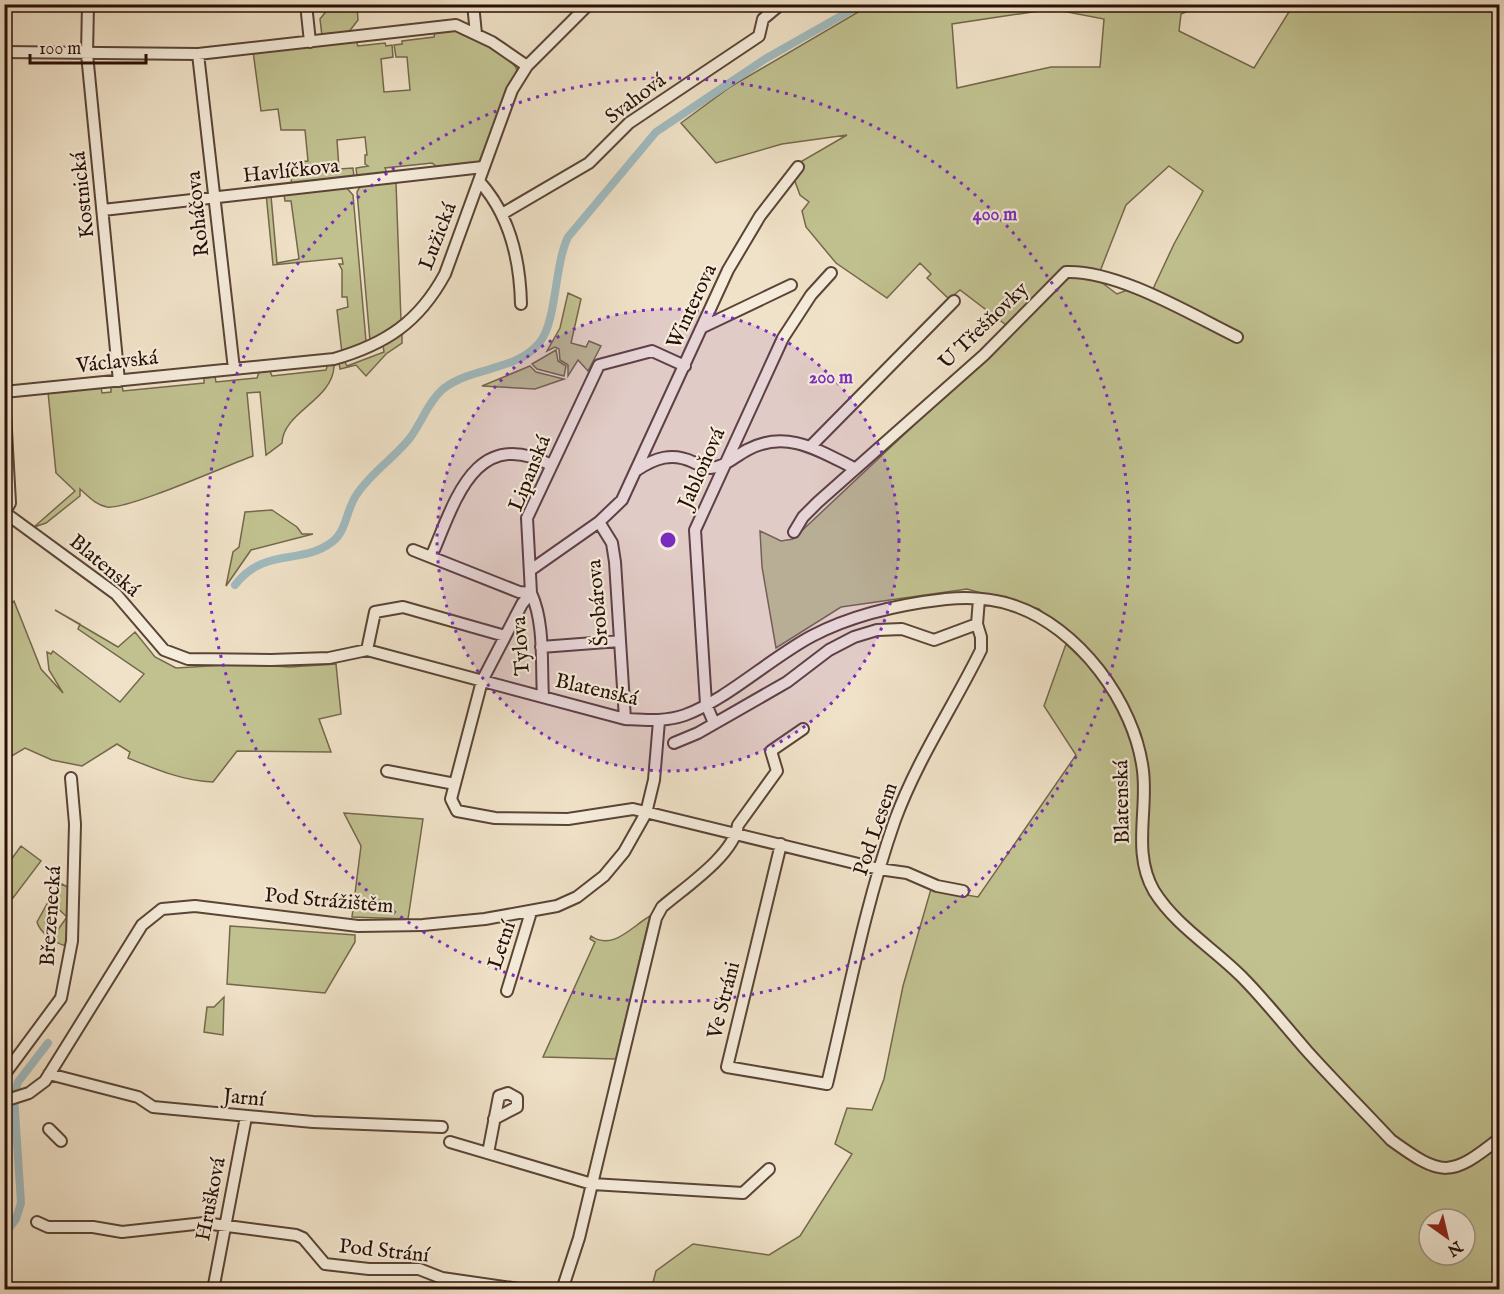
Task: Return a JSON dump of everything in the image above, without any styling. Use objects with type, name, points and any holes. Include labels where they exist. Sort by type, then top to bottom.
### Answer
[{"type":"street","name":"Kostnická","points":[[88,4],[87,54],[119,381]]},
{"type":"street","points":[[306,4],[310,42]]},
{"type":"street","points":[[473,4],[476,34]]},
{"type":"street","name":"Lužická","points":[[234,369],[334,360],[368,349],[413,320],[434,295],[445,274],[512,90],[527,66],[589,4]]},
{"type":"street","name":"Svahová","points":[[502,214],[589,163],[629,123],[759,36],[763,19],[781,4]]},
{"type":"street","points":[[4,52],[198,54],[456,26],[476,34],[527,66]]},
{"type":"street","name":"Roháčova","points":[[198,54],[234,369]]},
{"type":"street","name":"Havlíčkova","points":[[103,210],[483,167]]},
{"type":"street","name":"Winterova","points":[[532,569],[599,522],[621,500],[637,471],[729,270],[760,216],[798,167]]},
{"type":"street","points":[[478,181],[490,194],[502,214],[516,250],[521,304]]},
{"type":"street","name":"U Třešňovky","points":[[794,532],[803,517],[854,468],[984,355],[1066,272],[1086,271],[1148,293],[1237,337]]},
{"type":"street","name":"Jabloňová","points":[[714,723],[706,704],[695,530],[783,338],[811,295],[831,273]]},
{"type":"street","points":[[703,327],[791,285]]},
{"type":"street","points":[[811,446],[954,301]]},
{"type":"street","name":"Lipanská","points":[[531,593],[532,569],[527,519],[599,365],[652,351],[684,366]]},
{"type":"street","name":"Václavská","points":[[4,393],[234,369]]},
{"type":"street","points":[[4,393],[10,503],[5,512]]},
{"type":"street","points":[[637,471],[653,460],[668,456],[683,457],[707,468],[723,466],[747,450],[770,440],[801,442],[854,468]]},
{"type":"street","points":[[431,557],[466,478],[479,464],[494,457],[513,453],[531,454],[551,465]]},
{"type":"street","name":"Blatenská","points":[[5,512],[116,594],[164,650],[188,659],[329,658],[367,650],[625,719],[659,721],[686,715],[812,636],[848,621],[910,605],[947,599],[979,599],[1011,604],[1039,617],[1100,671],[1120,701],[1137,735],[1144,773],[1142,859],[1154,890],[1179,921],[1241,976],[1391,1140],[1436,1168],[1451,1168],[1470,1162],[1500,1138]]},
{"type":"street","name":"Šrobárova","points":[[599,522],[612,543],[615,562],[625,719]]},
{"type":"street","points":[[413,550],[519,592],[531,593]]},
{"type":"street","points":[[531,593],[522,603],[482,681],[451,799],[457,811],[495,818],[568,819],[633,809],[879,869],[907,873],[952,891],[963,891]]},
{"type":"street","name":"Tylova","points":[[531,593],[536,603],[543,698]]},
{"type":"street","name":"Pod Lesem","points":[[827,1084],[879,869],[896,819],[919,766],[981,650],[981,637],[977,624],[979,599]]},
{"type":"street","points":[[367,650],[375,612],[391,607],[403,607],[505,636]]},
{"type":"street","points":[[674,743],[787,682],[829,650],[854,637],[877,630],[902,629],[934,640],[977,624]]},
{"type":"street","points":[[541,647],[621,641]]},
{"type":"street","name":"Pod Strážištěm","points":[[4,1101],[38,1088],[142,925],[162,909],[195,906],[358,926],[423,925],[531,912],[557,906],[577,897],[604,876],[624,852],[645,813],[654,780],[659,721]]},
{"type":"street","points":[[562,1290],[592,1184],[656,918],[662,908],[727,850],[737,833],[738,825],[777,771],[771,751],[803,729]]},
{"type":"street","points":[[387,771],[455,784]]},
{"type":"street","name":"Březenecká","points":[[4,1075],[61,998],[72,941],[75,824],[71,778]]},
{"type":"street","name":"Ve Stráni","points":[[781,844],[727,1067],[827,1084]]},
{"type":"street","name":"Letní","points":[[507,991],[531,912]]},
{"type":"street","name":"Jarní","points":[[49,1074],[138,1097],[153,1107],[246,1117],[442,1128]]},
{"type":"street","name":"Hrušková","points":[[213,1290],[246,1117]]},
{"type":"street","points":[[488,1153],[494,1119]]},
{"type":"street","points":[[49,1129],[61,1142]]},
{"type":"street","points":[[450,1142],[592,1184],[743,1194],[769,1169]]},
{"type":"street","name":"Pod Strání","points":[[37,1222],[48,1227],[93,1227],[122,1232],[204,1223],[225,1225],[296,1235],[303,1238],[325,1264],[369,1269],[419,1269],[442,1278],[526,1290]]},
{"type":"green space","points":[[331,5],[357,5],[358,20],[348,33],[322,36],[320,19]]},
{"type":"green space","points":[[870,5],[1203,5],[1181,14],[1179,31],[1254,68],[1292,7],[1290,5],[1499,5],[1500,1132],[1468,1158],[1437,1165],[1394,1137],[1182,918],[1158,888],[1146,858],[1148,773],[1141,734],[1124,699],[1103,669],[1039,609],[967,589],[841,607],[776,648],[762,567],[760,531],[781,541],[793,539],[1014,331],[960,290],[949,299],[927,278],[931,274],[920,263],[887,298],[836,263],[806,227],[802,211],[809,202],[800,195],[790,168],[847,135],[782,144],[716,163],[681,123],[730,87]],"holes":[[[1052,9],[1104,19],[1100,67],[1051,67],[957,88],[952,24]],[[1169,166],[1203,191],[1152,291],[1130,289],[1117,294],[1097,279],[1126,205]]]},
{"type":"green space","points":[[455,29],[480,40],[499,52],[517,70],[479,162],[440,169],[432,163],[385,168],[387,173],[357,176],[356,168],[368,166],[365,164],[365,155],[367,155],[365,137],[337,140],[339,169],[353,168],[354,177],[292,186],[289,163],[308,161],[305,130],[281,130],[278,109],[261,111],[253,51],[356,41],[358,46],[385,43],[386,46],[392,45],[393,57],[381,59],[384,92],[410,90],[407,57],[396,57],[394,45],[402,44],[402,41],[434,37],[435,32]]},
{"type":"green space","points":[[396,183],[401,321],[370,341],[357,192],[361,185]]},
{"type":"green space","points":[[345,186],[353,195],[366,341],[342,353],[337,310],[348,307],[347,297],[342,297],[342,270],[339,264],[343,264],[342,258],[273,265],[266,193],[271,196],[277,263],[299,259],[291,201],[285,201],[284,194]]},
{"type":"green space","points":[[568,293],[581,299],[571,343],[586,347],[589,341],[601,346],[588,371],[578,360],[568,376],[568,365],[560,360],[559,349],[555,347],[547,351],[560,328]]},
{"type":"green space","points":[[402,334],[402,343],[386,354],[366,376],[356,365],[340,369],[339,363],[345,362],[347,366],[384,352],[383,345]]},
{"type":"green space","points":[[556,350],[558,361],[566,366],[564,376],[537,369],[532,364]]},
{"type":"green space","points":[[328,363],[334,366],[332,378],[326,388],[290,423],[284,432],[282,443],[266,455],[260,392],[247,393],[253,456],[156,494],[118,506],[107,507],[99,504],[80,489],[80,496],[46,523],[34,527],[75,491],[56,473],[48,392],[101,387],[102,393],[111,392],[111,387],[122,386],[123,391],[204,383],[204,378],[215,377],[216,382],[257,378],[259,372],[270,371],[272,376],[326,370]]},
{"type":"green space","points":[[530,366],[536,372],[564,379],[535,389],[482,386]]},
{"type":"green space","points":[[272,510],[297,527],[302,534],[313,534],[251,550],[226,586],[233,552],[239,547],[245,512]]},
{"type":"green space","points":[[14,601],[41,669],[63,693],[49,670],[47,652],[51,654],[53,651],[120,702],[144,674],[78,629],[80,625],[118,647],[135,632],[155,657],[176,668],[242,664],[290,667],[336,664],[341,714],[319,719],[331,752],[237,751],[213,782],[180,777],[148,766],[128,758],[130,752],[117,744],[82,766],[52,760],[25,748],[5,760],[5,610]]},
{"type":"green space","points":[[1066,644],[1097,674],[1117,703],[1133,737],[1140,774],[1138,859],[1150,892],[1238,979],[1388,1143],[1420,1164],[1432,1170],[1444,1172],[1456,1171],[1468,1165],[1499,1143],[1499,1289],[651,1290],[656,1271],[693,1244],[769,1255],[800,1236],[852,1154],[835,1144],[847,1108],[872,1110],[884,1079],[903,986],[931,889],[978,897],[1076,755],[1044,706]]},
{"type":"green space","points":[[344,813],[423,819],[408,919],[352,917],[361,846]]},
{"type":"green space","points":[[21,846],[41,861],[13,898],[5,891],[5,868]]},
{"type":"green space","points":[[62,884],[69,888],[66,946],[48,937],[37,922],[48,902],[56,908],[45,922],[57,931],[67,917],[50,901]]},
{"type":"green space","points":[[650,916],[616,1059],[543,1057],[595,942],[590,939],[591,936],[599,940],[614,939]]},
{"type":"green space","points":[[230,926],[355,935],[355,942],[325,993],[227,984]]},
{"type":"green space","points":[[224,997],[223,1035],[204,1032],[207,1007],[214,1007]]},
{"type":"waterway","points":[[235,585],[259,565],[308,553],[332,542],[341,532],[357,494],[410,438],[433,400],[443,389],[467,376],[519,359],[540,342],[550,320],[563,249],[568,237],[656,132],[765,59],[862,4]]},
{"type":"waterway","points":[[4,1235],[16,1219],[21,1203],[14,1096],[18,1082],[48,1043]]}]
